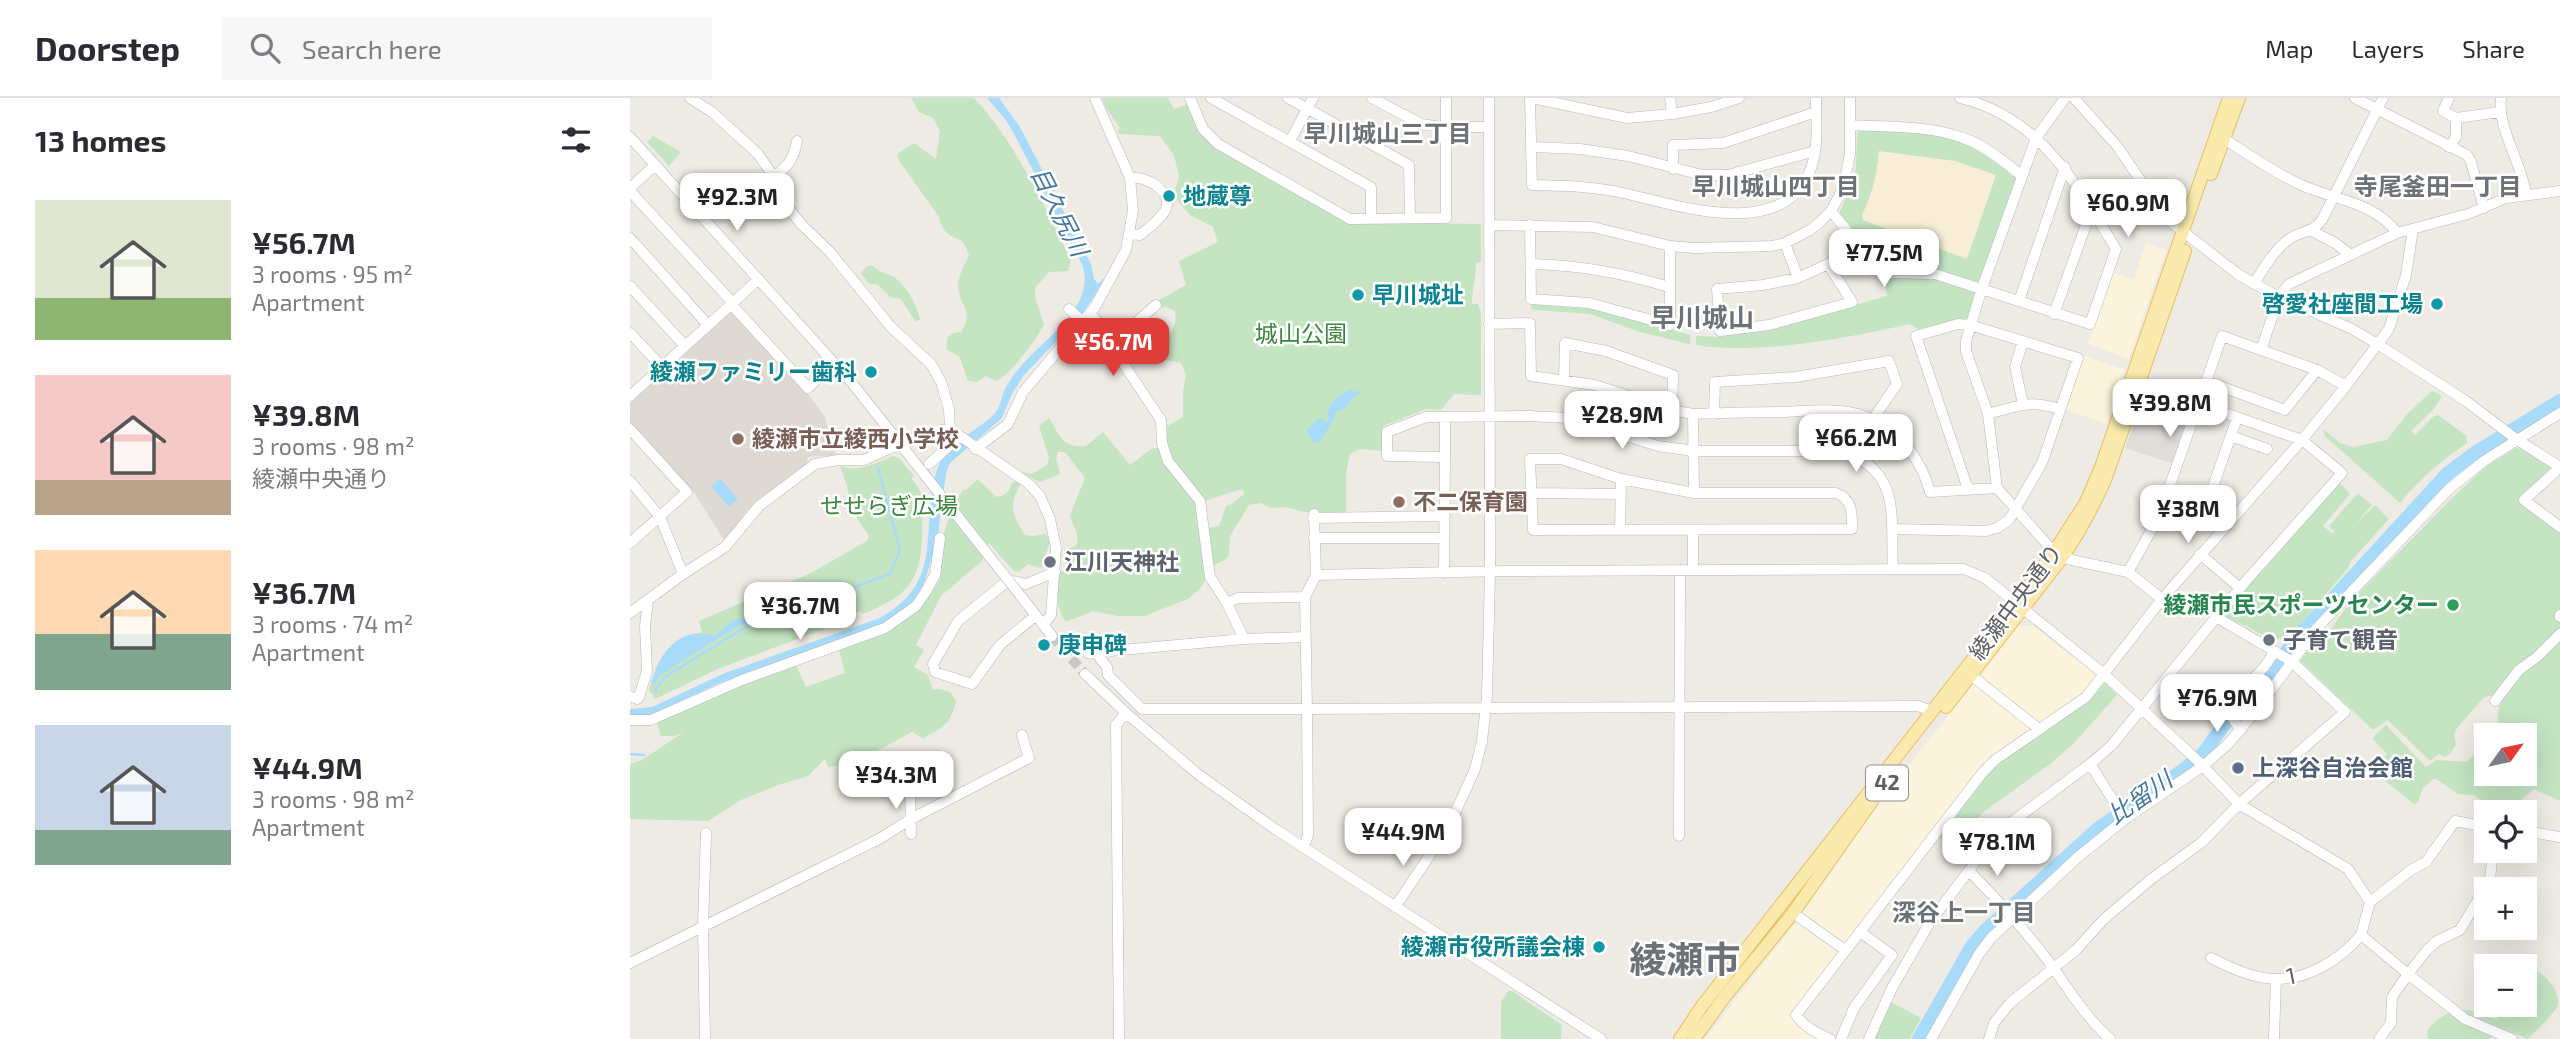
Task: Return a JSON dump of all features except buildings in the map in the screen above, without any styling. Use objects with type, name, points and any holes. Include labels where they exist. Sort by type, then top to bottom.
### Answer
[{"type":"main road","name":"綾瀬中央通り","points":[[2187,235],[2229,98]]},
{"type":"main road","name":"綾瀬中央通り","points":[[1680,1039],[1702,1006],[1932,711],[2058,555],[2078,535],[2105,480],[2187,235],[2239,98]]},
{"type":"main road","name":"綾瀬中央通り","points":[[1694,1039],[1793,913],[1866,809],[1972,676],[2019,605]]},
{"type":"street","points":[[690,98],[712,112],[758,154],[774,177],[785,202],[801,224],[830,252],[891,327],[931,365],[941,382],[949,409],[950,431]]},
{"type":"street","points":[[974,447],[1008,424],[1023,392],[1085,318],[1126,250],[1131,234],[1133,196],[1130,178],[1095,98]]},
{"type":"street","points":[[1211,98],[1371,187],[1371,219]]},
{"type":"street","points":[[1288,98],[1409,164],[1410,218]]},
{"type":"street","points":[[1290,141],[1313,98]]},
{"type":"street","points":[[1372,98],[1421,124],[1489,127]]},
{"type":"street","points":[[1193,99],[1203,129],[1217,144],[1350,219],[1371,219],[1446,218],[1446,98]]},
{"type":"street","points":[[1395,907],[1469,797],[1480,771],[1488,740],[1489,98]]},
{"type":"street","points":[[1739,98],[1711,107],[1672,114],[1627,118],[1531,98],[1532,185],[1593,187],[1673,207],[1756,212],[1777,205],[1793,194],[1811,168],[1815,151],[1816,98]]},
{"type":"street","points":[[1670,98],[1672,114]]},
{"type":"street","points":[[1489,225],[1593,227],[1670,246],[1694,248],[1772,246],[1785,243],[1810,230],[1831,211],[1843,189],[1848,173],[1850,98]]},
{"type":"street","points":[[1831,211],[1882,273],[1935,274],[2090,324],[2116,249],[2065,167],[2008,116],[1988,106],[1960,98]]},
{"type":"street","points":[[2065,98],[2035,138],[1970,325],[1966,351],[1988,414],[1997,488],[2058,555],[2129,572],[2162,599]]},
{"type":"street","points":[[2074,98],[2117,146],[2155,204],[2187,235],[2254,284],[2343,325],[2379,345],[2466,401],[2559,467],[2524,500],[2560,527]]},
{"type":"street","points":[[2355,98],[2467,155],[2484,208]]},
{"type":"street","points":[[2254,284],[2284,244],[2291,238],[2312,231],[2322,220],[2384,98]]},
{"type":"street","points":[[2449,98],[2443,111],[2456,118],[2500,112]]},
{"type":"street","points":[[2501,98],[2500,112],[2519,164],[2526,194]]},
{"type":"street","points":[[1673,169],[1673,145],[1723,142],[1816,112]]},
{"type":"street","points":[[2449,147],[2456,136],[2456,118]]},
{"type":"street","points":[[1850,125],[1933,131],[1965,138],[1993,153],[2021,175]]},
{"type":"street","points":[[630,137],[834,363],[900,444],[926,469],[1052,636]]},
{"type":"street","points":[[2223,138],[2297,183],[2333,198],[2352,202],[2383,217],[2397,233]]},
{"type":"street","points":[[774,177],[795,157],[797,141]]},
{"type":"street","points":[[1532,147],[1580,149],[1628,156],[1702,175],[1728,175],[1815,151]]},
{"type":"street","points":[[655,165],[630,190],[732,304],[808,387],[834,363]]},
{"type":"street","points":[[2018,301],[2065,167]]},
{"type":"street","points":[[1130,178],[1139,176],[1149,180],[1164,194],[1167,202],[1165,211],[1146,230],[1140,235],[1131,234]]},
{"type":"street","points":[[2261,350],[2279,297],[2289,284],[2397,233],[2484,208],[2505,198],[2560,191]]},
{"type":"street","points":[[2054,314],[2092,208]]},
{"type":"street","points":[[1530,225],[1531,299],[1589,303],[1670,325],[1670,246]]},
{"type":"street","points":[[1830,1039],[1798,1019],[1796,1015],[1983,772],[1995,760],[2086,697],[2162,599],[2302,440],[2379,345],[2389,329],[2406,275],[2413,229]]},
{"type":"street","points":[[2312,231],[2351,255]]},
{"type":"street","points":[[630,238],[708,325]]},
{"type":"street","points":[[1828,264],[1852,302],[1769,325],[1720,331],[1717,289],[1763,285],[1798,278],[1828,264],[1858,242]]},
{"type":"street","points":[[1785,243],[1798,278]]},
{"type":"street","points":[[1532,264],[1573,265],[1598,269],[1669,287]]},
{"type":"street","points":[[630,380],[634,393],[758,279]]},
{"type":"street","points":[[630,286],[685,346]]},
{"type":"street","points":[[1156,305],[1116,340],[1113,348],[1161,420],[1162,443],[1168,461],[1200,501],[1210,577],[1227,603],[1244,639]]},
{"type":"street","points":[[1070,310],[1116,340]]},
{"type":"street","points":[[1489,324],[1530,323],[1531,376],[1595,385],[1672,410],[1693,414],[1840,411],[1873,419],[1902,440],[1925,474],[1930,492],[1997,488]]},
{"type":"street","points":[[1892,529],[1986,531],[2009,520],[2042,463],[2078,358],[1970,325],[1958,324],[1916,336],[1968,489]]},
{"type":"street","points":[[630,333],[662,367]]},
{"type":"street","points":[[2129,572],[2154,527],[2221,336],[2317,370],[2346,386]]},
{"type":"street","points":[[2023,341],[2015,367],[2023,404]]},
{"type":"street","points":[[1564,379],[1565,343],[1606,351],[1673,375],[1672,410]]},
{"type":"street","points":[[1714,414],[1714,382],[1796,377],[1889,361],[1897,384],[1873,419]]},
{"type":"street","points":[[2205,383],[2285,410],[2317,370]]},
{"type":"street","points":[[1869,1039],[1892,988],[1930,922],[2001,830],[2111,746],[2240,588],[2342,473],[2302,440],[2237,418],[2139,372]]},
{"type":"street","points":[[1988,414],[2023,404],[2038,403],[2060,409]]},
{"type":"street","points":[[2241,730],[2226,709],[2265,666],[2317,628],[2449,489],[2511,435],[2560,413]]},
{"type":"street","points":[[1693,414],[1694,493]]},
{"type":"street","points":[[1445,457],[1387,456],[1387,432],[1426,417],[1529,416],[1569,418],[1658,446],[1694,451],[1840,451],[1853,455],[1872,467],[1886,484],[1891,506],[1893,569]]},
{"type":"street","points":[[1444,573],[1445,418]]},
{"type":"street","points":[[2169,488],[2208,501],[2237,418]]},
{"type":"street","points":[[630,429],[687,492],[630,543]]},
{"type":"street","points":[[630,612],[725,547],[759,506],[815,464],[838,460],[864,460],[930,432],[950,431],[1029,484],[1041,496],[1054,533],[1055,572],[1051,615],[1043,625]]},
{"type":"street","points":[[2231,436],[2267,449]]},
{"type":"street","points":[[926,469],[961,437]]},
{"type":"street","points":[[1530,459],[1560,459],[1621,479],[1694,493],[1836,493],[1843,496],[1852,508],[1852,529],[1533,530],[1530,459]]},
{"type":"street","points":[[1620,530],[1621,479]]},
{"type":"street","points":[[630,481],[660,517],[683,574]]},
{"type":"street","points":[[630,499],[639,491]]},
{"type":"street","points":[[1532,493],[1620,494]]},
{"type":"street","points":[[1304,847],[1308,835],[1305,597],[1316,575],[1313,516],[1445,516]]},
{"type":"street","points":[[1692,530],[1693,570]]},
{"type":"street","points":[[630,720],[651,720],[743,680],[885,628],[916,606],[925,593],[935,575],[940,538]]},
{"type":"street","points":[[1314,538],[1444,538]]},
{"type":"street","points":[[2200,554],[2240,588]]},
{"type":"street","points":[[1316,575],[1964,569],[1985,578],[2104,674],[2198,761],[2239,804],[2348,869],[2370,902]]},
{"type":"street","points":[[1679,836],[1680,570]]},
{"type":"street","points":[[1035,615],[1000,645],[972,684],[936,672],[933,664],[958,621],[1005,583],[1027,584],[1055,572]]},
{"type":"street","points":[[1227,603],[1238,598],[1305,597]]},
{"type":"street","points":[[630,696],[637,699],[639,697],[647,671],[645,625],[648,600]]},
{"type":"street","points":[[1989,1039],[1994,1023],[2003,1010],[2076,950],[2103,920],[2150,880],[2202,842],[2239,804],[2345,712],[2282,656],[2217,617]]},
{"type":"street","points":[[2495,701],[2519,670],[2538,657],[2560,634]]},
{"type":"street","points":[[1305,637],[1244,639],[1092,653],[1107,667],[1108,675],[1142,709],[1919,706],[1932,711]]},
{"type":"street","points":[[1931,1039],[1979,954],[2009,911],[2078,856],[2122,814],[2241,730],[2282,656]]},
{"type":"street","points":[[1085,674],[1199,775],[1395,907],[1601,1039]]},
{"type":"street","points":[[1972,676],[2039,729]]},
{"type":"street","points":[[1119,1039],[1116,725],[1126,713]]},
{"type":"street","points":[[630,963],[879,839],[911,819],[1029,758],[1021,736]]},
{"type":"street","points":[[2090,764],[2122,814]]},
{"type":"street","points":[[910,787],[911,834]]},
{"type":"street","points":[[2474,825],[2455,821],[2426,862],[2411,870],[2370,902],[2361,934],[2465,1019],[2512,1039]]},
{"type":"street","points":[[705,1039],[703,926],[706,833]]},
{"type":"street","points":[[2537,833],[2560,837]]},
{"type":"street","points":[[2379,1039],[2391,1023],[2392,997],[2427,950],[2437,941],[2460,930],[2490,880],[2492,863]]},
{"type":"street","points":[[1970,872],[2009,911],[2080,1009],[2110,1039]]},
{"type":"street","points":[[1793,913],[1845,950]]},
{"type":"street","points":[[1841,1039],[1854,1008],[1892,955],[1860,932]]},
{"type":"street","name":"1","points":[[2211,958],[2238,971],[2276,979],[2302,975],[2338,958],[2361,934]]},
{"type":"street","points":[[2274,1039],[2276,979]]},
{"type":"shaded area","points":[[2146,243],[2166,250],[2129,359],[2088,344],[2112,272],[2134,280]]},
{"type":"shaded area","name":"綾瀬市立綾西小学校","points":[[732,311],[807,392],[825,417],[836,455],[808,457],[806,465],[747,510],[724,540],[693,491],[630,423],[630,403]]},
{"type":"shaded area","points":[[2083,356],[2125,370],[2107,424],[2064,409]]},
{"type":"shaded area","points":[[2148,390],[2193,409],[2174,464],[2125,448]]},
{"type":"shaded area","points":[[2032,625],[2094,673],[2096,678],[2073,701],[1991,760],[1797,1015],[1830,1039],[1705,1039],[1798,919],[1884,797],[2018,627]]},
{"type":"green space","points":[[911,98],[974,98],[1015,154],[1071,260],[1068,271],[1049,272],[1035,288],[1036,301],[1044,324],[1023,356],[1009,372],[996,381],[986,376],[976,382],[968,381],[959,356],[947,350],[949,337],[953,333],[961,332],[965,325],[967,314],[958,284],[969,255],[963,242],[945,231],[939,217],[898,159],[897,154],[914,143],[936,159],[940,131],[933,118],[919,112]]},
{"type":"green space","name":"城山公園","points":[[1102,98],[1168,98],[1174,109],[1188,104],[1200,130],[1350,222],[1481,224],[1481,262],[1476,263],[1472,304],[1478,304],[1481,312],[1481,395],[1454,394],[1441,410],[1426,409],[1383,426],[1382,451],[1360,449],[1350,454],[1346,473],[1346,512],[1306,512],[1284,507],[1271,508],[1260,503],[1249,505],[1230,536],[1229,555],[1216,564],[1199,590],[1188,599],[1144,616],[1118,616],[1093,611],[1066,622],[1058,605],[1056,584],[1059,572],[1067,570],[1064,550],[1076,546],[1077,533],[1070,515],[1085,478],[1065,452],[1058,452],[1056,459],[1060,474],[1040,482],[1020,472],[1032,474],[1047,465],[1049,458],[1039,426],[1049,418],[1063,440],[1072,445],[1086,446],[1103,432],[1130,465],[1151,449],[1157,448],[1168,456],[1164,428],[1183,417],[1186,375],[1181,363],[1154,358],[1152,355],[1169,335],[1176,318],[1175,311],[1166,307],[1157,308],[1154,303],[1186,285],[1179,261],[1218,242],[1213,227],[1190,215],[1176,199],[1174,194],[1179,176],[1174,155],[1160,136],[1119,134],[1117,130],[1120,128]],"holes":[[[1239,490],[1244,491],[1244,494],[1226,506],[1219,526],[1201,529],[1204,501]]]},
{"type":"green space","points":[[1858,128],[1945,136],[1980,152],[2016,178],[1981,281],[1977,284],[1968,318],[1918,329],[1910,324],[1803,344],[1747,348],[1696,345],[1696,336],[1718,337],[1788,324],[1887,296],[1883,269],[1839,214],[1855,175]]},
{"type":"green space","points":[[653,136],[681,152],[669,166],[647,142]]},
{"type":"green space","points":[[867,266],[873,266],[902,284],[915,304],[920,320],[915,321],[901,299],[890,297],[877,284],[869,284],[861,273]]},
{"type":"green space","points":[[1532,302],[1599,309],[1690,335],[1690,344],[1640,332],[1590,314],[1531,309]]},
{"type":"green space","points":[[2432,391],[2442,396],[2434,409],[2411,431],[2415,435],[2438,415],[2467,436],[2467,443],[2431,470],[2400,503],[2325,436],[2323,429],[2340,443],[2353,447],[2387,440],[2408,413]]},
{"type":"green space","name":"綾瀬市民スポーツセンター","points":[[2516,448],[2523,449],[2551,468],[2551,473],[2520,499],[2560,529],[2560,610],[2555,614],[2560,623],[2560,632],[2496,695],[2484,697],[2457,728],[2454,735],[2456,745],[2449,755],[2444,757],[2439,754],[2430,761],[2388,720],[2373,730],[2300,661],[2331,629],[2350,602],[2448,502],[2483,469]]},
{"type":"green space","name":"せせらぎ広場","points":[[893,456],[899,458],[913,475],[912,479],[921,492],[923,501],[922,542],[917,571],[903,591],[879,607],[862,614],[861,611],[850,615],[850,619],[720,668],[655,699],[649,690],[661,659],[680,640],[702,632],[699,621],[811,573],[867,541],[869,536],[850,508],[848,489],[840,466],[860,468]]},
{"type":"green space","points":[[978,479],[996,497],[1007,493],[1012,483],[1017,481],[1021,484],[1013,504],[1017,522],[1025,535],[1046,534],[1050,542],[1041,568],[1028,564],[1019,572],[1013,570],[989,543],[982,561],[941,596],[916,645],[924,650],[914,667],[928,675],[933,690],[950,692],[956,701],[945,724],[924,739],[912,732],[857,762],[828,767],[825,759],[808,776],[741,800],[708,821],[630,819],[630,764],[642,760],[684,732],[674,736],[661,736],[656,721],[720,692],[795,663],[806,687],[845,673],[839,650],[898,625],[926,601],[940,580],[938,555],[950,512],[962,491]]},
{"type":"green space","points":[[2339,482],[2350,494],[2323,526],[2332,533],[2335,532],[2329,526],[2358,493],[2372,505],[2354,526],[2375,505],[2389,519],[2290,636],[2267,636],[2226,617],[2225,612]]},
{"type":"green space","points":[[2560,639],[2560,801],[2534,789],[2521,800],[2480,800],[2474,795],[2458,794],[2433,779],[2423,788],[2418,802],[2414,804],[2373,771],[2387,754],[2372,738],[2386,725],[2426,767],[2437,760],[2466,762],[2474,754],[2474,786],[2538,786],[2538,723],[2497,723],[2504,693],[2517,675]]},
{"type":"green space","points":[[2105,683],[2117,695],[2073,744],[1982,813],[1953,849],[1938,836],[1990,769]]},
{"type":"green space","points":[[2537,971],[2554,988],[2558,1005],[2528,1039],[2502,1029],[2489,1039],[2428,1039],[2427,1031],[2448,1013],[2469,1010],[2474,1011],[2474,1017],[2537,1017]]},
{"type":"green space","points":[[1508,991],[1512,991],[1562,1025],[1561,1039],[1501,1039],[1501,1002]]},
{"type":"green space","points":[[1889,1001],[1921,1018],[1910,1039],[1872,1039]]},
{"type":"sand","points":[[1879,151],[1955,161],[1996,175],[1967,259],[1863,220],[1862,215],[1871,192]]},
{"type":"water","name":"目久尻川","points":[[987,98],[999,98],[1020,127],[1091,264],[1094,279],[1098,284],[1105,277],[1103,282],[1081,316],[1024,375],[1001,419],[950,463],[946,473],[937,542],[922,590],[911,603],[883,625],[717,684],[650,716],[630,717],[630,709],[652,707],[725,673],[880,618],[899,605],[912,591],[925,562],[930,509],[942,458],[950,448],[995,413],[1015,373],[1075,309],[1085,280],[1082,264],[1013,132]]},
{"type":"water","points":[[1350,389],[1353,392],[1360,391],[1360,394],[1354,396],[1346,408],[1335,412],[1335,418],[1320,441],[1314,443],[1306,431],[1319,418],[1327,422],[1327,411],[1334,400]]},
{"type":"water","points":[[720,478],[738,499],[729,507],[711,486]]},
{"type":"water","points":[[839,587],[839,590],[736,627],[662,674],[654,684],[651,683],[666,652],[681,638],[691,634],[715,636],[732,621],[758,614],[791,597]]},
{"type":"waterway","name":"比留川","points":[[1919,1039],[1972,946],[1985,931],[2099,828],[2203,754],[2226,722],[2265,680],[2298,637],[2448,473],[2475,453],[2560,401]]},
{"type":"waterway","points":[[656,692],[665,677],[742,629],[890,574],[900,550],[878,468]]},
{"type":"waterway","points":[[630,754],[644,755]]},
{"type":"tunnel","points":[[1052,636],[1085,674]]},
{"type":"place","name":"地蔵尊","points":[[1169,196]]},
{"type":"place","name":"早川城址","points":[[1358,295]]},
{"type":"place","name":"啓愛社座間工場","points":[[2437,304]]},
{"type":"place","name":"綾瀬ファミリー歯科","points":[[871,372]]},
{"type":"place","name":"綾瀬市立綾西小学校","points":[[738,439]]},
{"type":"place","name":"不二保育園","points":[[1399,502]]},
{"type":"place","name":"江川天神社","points":[[1050,562]]},
{"type":"place","name":"綾瀬市民スポーツセンター","points":[[2453,605]]},
{"type":"place","name":"子育て観音","points":[[2269,640]]},
{"type":"place","name":"庚申碑","points":[[1044,645]]},
{"type":"place","name":"上深谷自治会館","points":[[2238,768]]},
{"type":"place","name":"綾瀬市役所議会棟","points":[[1599,947]]},
{"type":"district","name":"早川城山三丁目","points":[[1388,134]]},
{"type":"district","name":"早川城山四丁目","points":[[1776,187]]},
{"type":"district","name":"寺尾釜田一丁目","points":[[2438,187]]},
{"type":"district","name":"早川城山","points":[[1702,318]]},
{"type":"district","name":"深谷上一丁目","points":[[1964,913]]},
{"type":"district","name":"綾瀬市","points":[[1685,960]]}]
